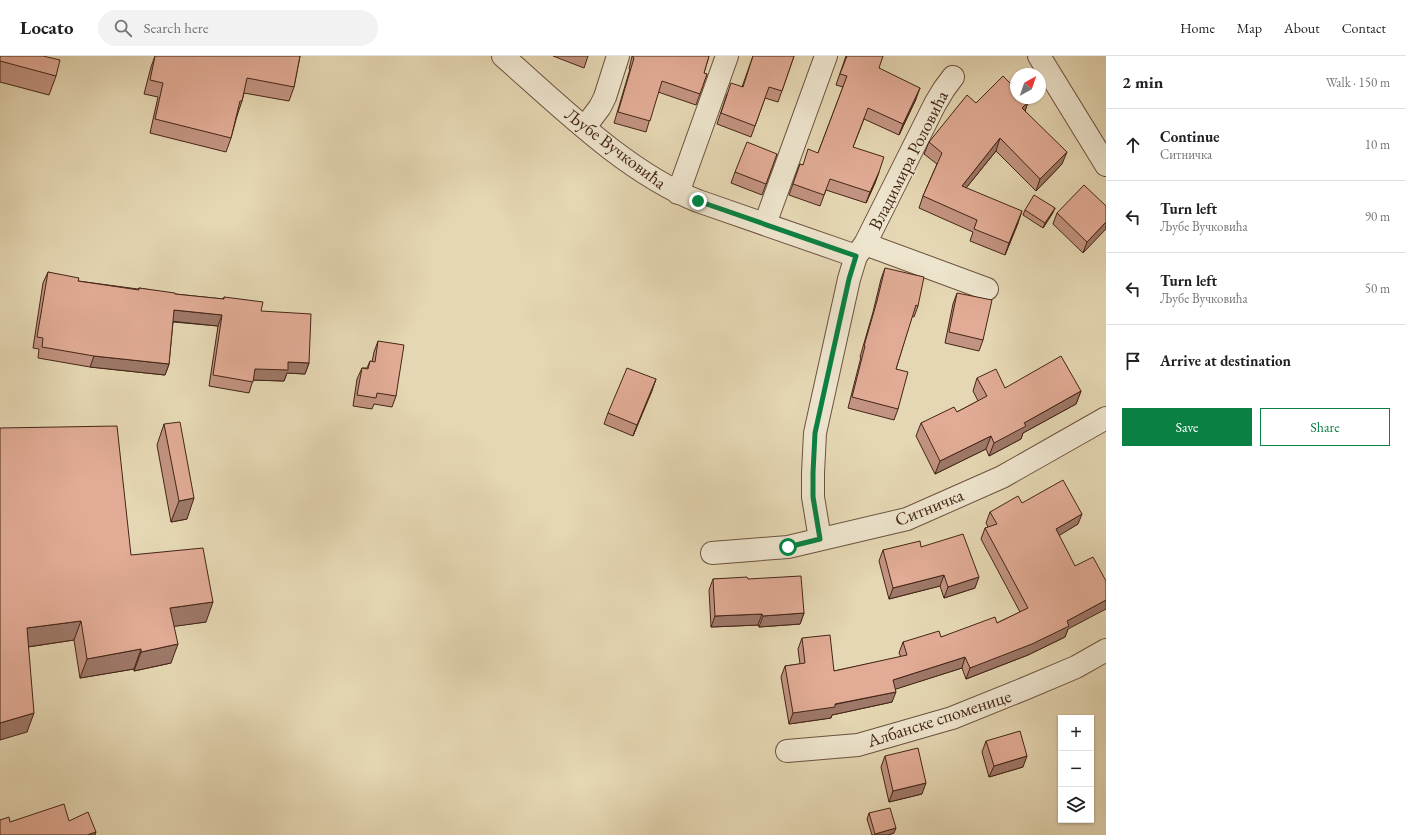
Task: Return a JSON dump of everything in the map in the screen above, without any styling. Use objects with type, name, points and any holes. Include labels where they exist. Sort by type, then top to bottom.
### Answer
[{"type":"street","name":"Љубе Вучковића","points":[[503,56],[618,154],[643,172],[678,193],[765,224],[861,250],[987,289]]},
{"type":"street","points":[[585,127],[600,107],[605,97],[618,56]]},
{"type":"street","points":[[678,193],[727,56]]},
{"type":"street","points":[[765,224],[826,56]]},
{"type":"street","points":[[1039,56],[1106,164]]},
{"type":"street","name":"Владимира Роловића","points":[[861,250],[935,104],[953,77]]},
{"type":"street","points":[[820,539],[813,497],[815,433],[849,279],[861,250]]},
{"type":"street","name":"Ситничка","points":[[712,553],[788,547],[907,519],[1002,477],[1106,418]]},
{"type":"street","name":"Албанске споменице","points":[[786,751],[858,745],[952,718],[1076,667],[1106,650]]},
{"type":"building","points":[[0,56],[43,56],[60,60],[56,76],[0,61]]},
{"type":"building","points":[[155,56],[300,56],[294,87],[247,78],[231,138],[155,119],[163,83],[150,80]]},
{"type":"building","points":[[633,56],[709,56],[704,73],[707,74],[700,94],[662,81],[650,121],[618,112],[634,58]]},
{"type":"building","points":[[753,56],[794,56],[782,91],[769,87],[755,126],[721,113],[731,83],[743,87]]},
{"type":"building","points":[[847,56],[883,56],[879,68],[920,88],[903,124],[868,108],[853,147],[884,157],[870,192],[830,179],[824,195],[793,184],[800,164],[803,165],[808,149],[818,153],[847,76],[840,74]]},
{"type":"building","points":[[1003,76],[1010,83],[1010,104],[1026,104],[1022,108],[1067,152],[1040,179],[1000,138],[962,186],[1022,211],[1009,243],[974,229],[977,220],[923,196],[942,153],[929,142],[967,95],[976,103]]},
{"type":"building","points":[[747,142],[777,154],[766,184],[735,172]]},
{"type":"building","points":[[1084,185],[1106,206],[1106,222],[1087,242],[1057,213]]},
{"type":"building","points":[[1034,195],[1055,208],[1045,223],[1025,210]]},
{"type":"building","points":[[885,268],[924,277],[918,306],[916,305],[896,369],[908,372],[898,409],[852,397]]},
{"type":"building","points":[[48,272],[79,278],[78,281],[139,290],[139,288],[175,294],[224,299],[224,297],[263,302],[261,311],[311,314],[309,363],[288,362],[288,370],[255,369],[253,382],[213,375],[222,315],[174,310],[169,364],[94,356],[42,347],[43,338],[37,337]]},
{"type":"building","points":[[957,293],[992,300],[983,340],[949,332]]},
{"type":"building","points":[[378,341],[404,345],[396,396],[377,393],[376,398],[357,395],[362,368],[368,369],[370,361],[375,362]]},
{"type":"building","points":[[1061,356],[1081,391],[1024,423],[1026,426],[994,443],[991,436],[940,461],[921,423],[954,407],[957,412],[987,396],[977,378],[996,369],[1005,388]]},
{"type":"building","points":[[627,368],[656,379],[637,425],[608,413]]},
{"type":"building","points":[[180,422],[194,498],[179,501],[164,424]]},
{"type":"building","points":[[117,426],[131,555],[203,548],[213,602],[170,608],[178,644],[141,652],[141,649],[87,659],[81,621],[27,628],[34,713],[0,723],[0,428]]},
{"type":"building","points":[[1063,480],[1082,514],[1056,529],[1075,566],[1093,557],[1106,581],[1106,600],[1067,621],[1069,626],[1032,644],[970,668],[965,657],[893,680],[896,692],[835,704],[835,707],[793,713],[785,666],[805,663],[802,638],[830,635],[834,671],[907,655],[903,642],[939,631],[941,637],[995,617],[997,623],[1028,608],[985,528],[997,524],[990,512],[1018,496],[1022,503]]},
{"type":"building","points":[[963,534],[979,577],[948,587],[944,575],[893,588],[883,550],[920,541],[921,547]]},
{"type":"building","points":[[801,576],[804,613],[763,616],[762,614],[715,616],[713,579]]},
{"type":"building","points":[[1020,731],[1027,756],[994,766],[986,741]]},
{"type":"building","points":[[918,748],[926,783],[893,791],[885,756]]},
{"type":"building","points":[[64,804],[69,821],[88,812],[96,832],[87,835],[0,835],[0,820],[9,817],[10,822]]},
{"type":"building","points":[[890,808],[896,828],[875,834],[869,813]]},
{"type":"route","points":[[698,201],[856,256],[849,279],[815,433],[813,497],[820,539],[788,547]]}]
